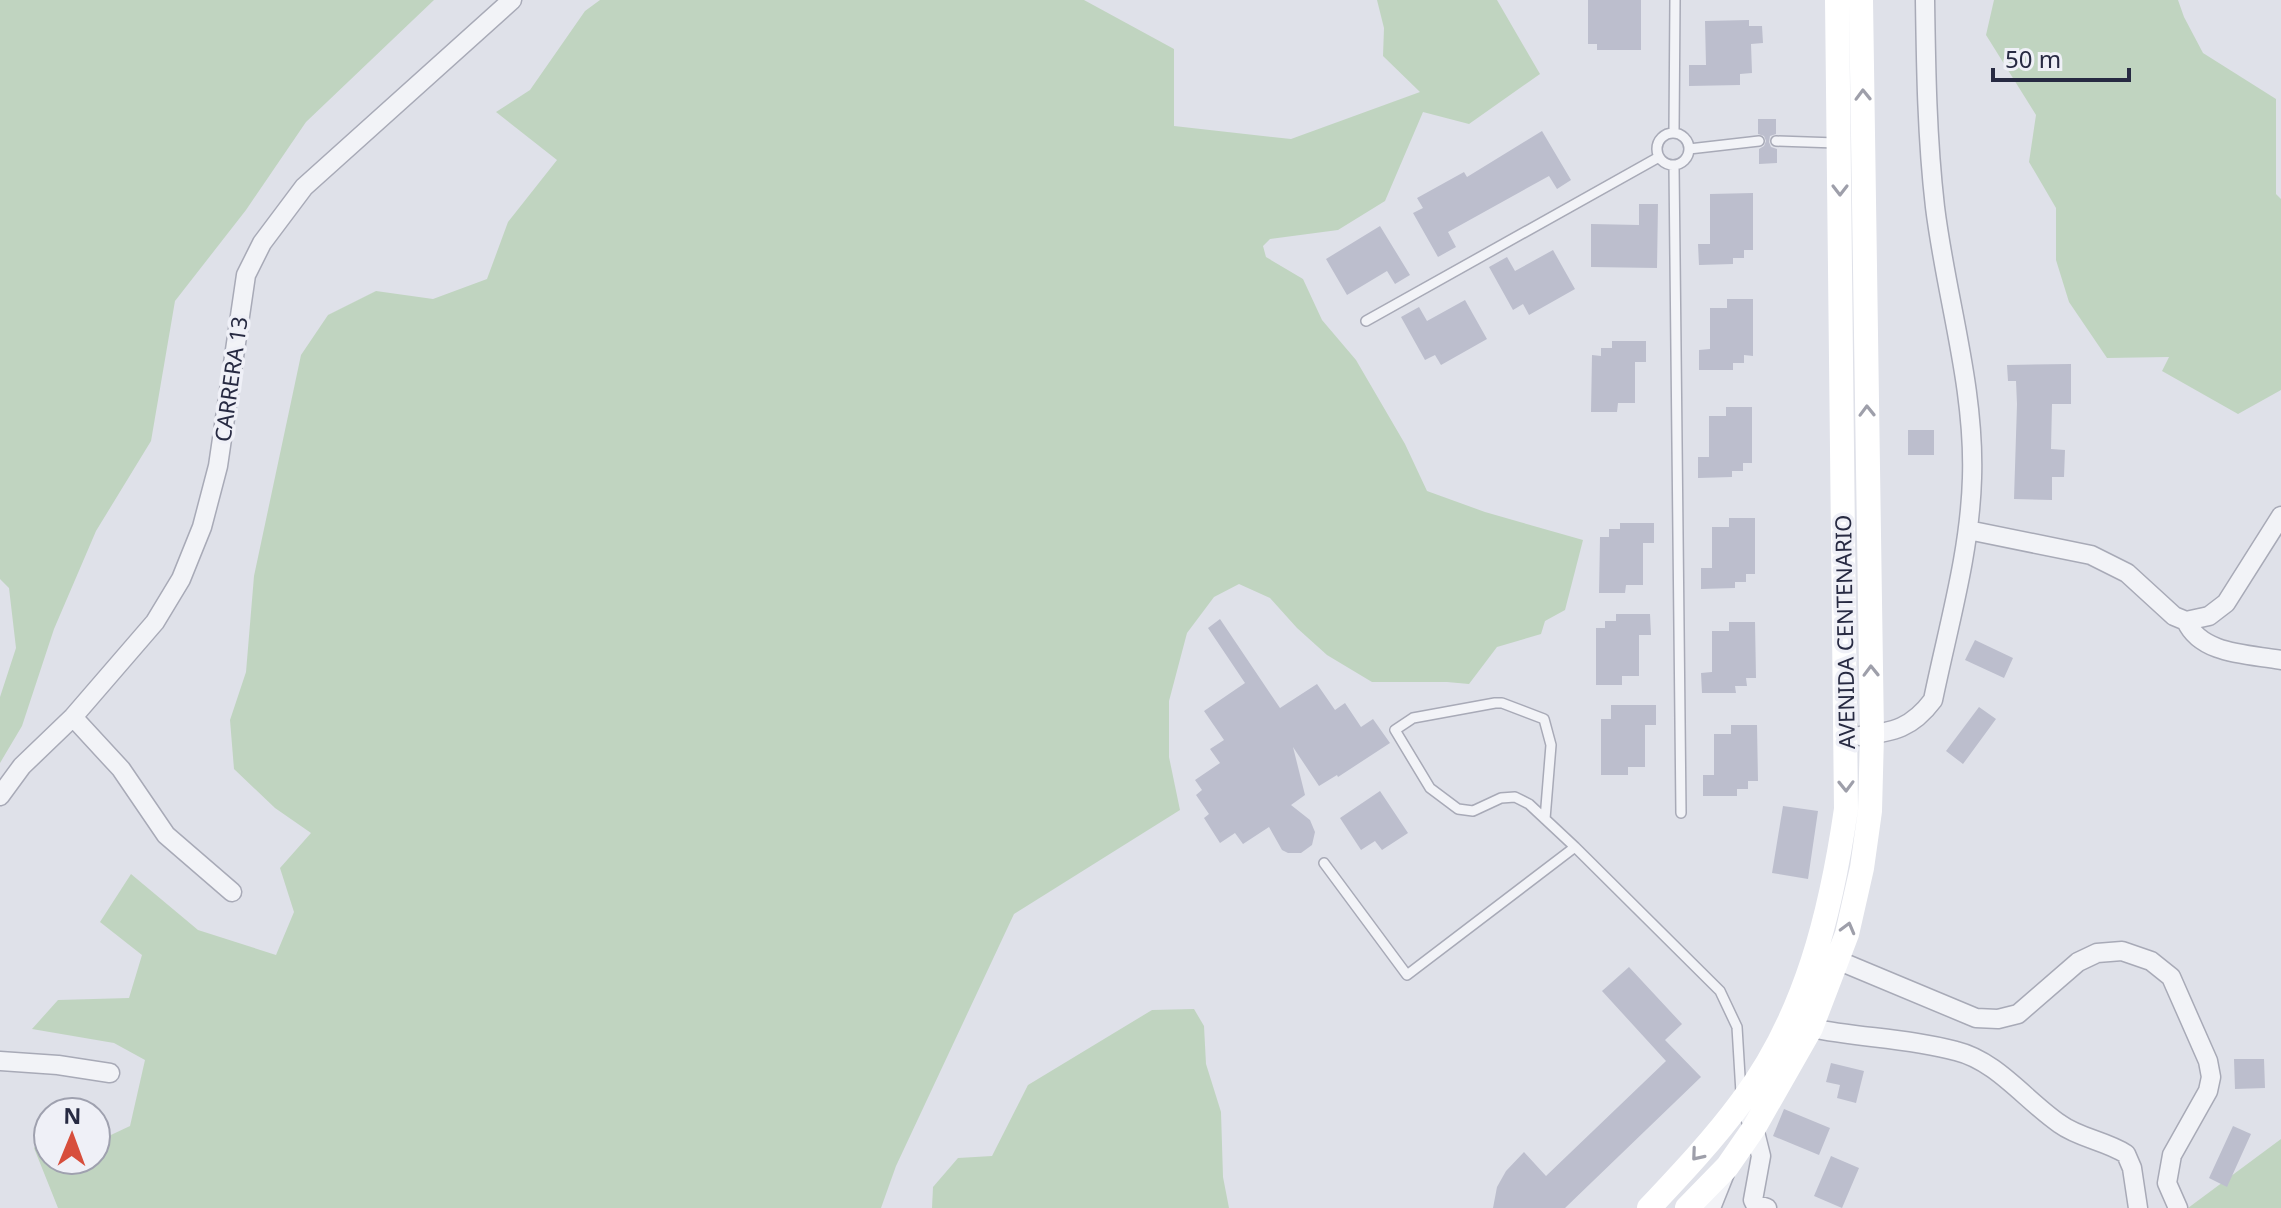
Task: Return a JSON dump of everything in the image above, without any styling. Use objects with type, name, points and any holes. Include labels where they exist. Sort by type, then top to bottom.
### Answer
[{"type":"main road","name":"AVENIDA CENTENARIO","points":[[1649,1208],[1743,1100],[1802,995],[1824,927],[1846,809],[1852,143],[1837,0]]},
{"type":"main road","points":[[1687,1208],[1727,1167],[1754,1128],[1811,1028],[1847,934],[1862,868],[1870,811],[1872,735],[1852,143],[1861,0]]},
{"type":"street","name":"CARRERA 13","points":[[0,796],[22,766],[73,717],[155,622],[181,579],[218,466],[246,275],[262,243],[304,187],[512,0]]},
{"type":"street","points":[[1845,738],[1900,729],[1919,719],[1933,700],[1968,530],[1972,437],[1968,396],[1935,209],[1926,113],[1925,0]]},
{"type":"street","points":[[1968,530],[2091,555],[2127,573],[2174,616],[2186,621],[2209,616],[2226,603],[2281,516]]},
{"type":"street","points":[[2186,621],[2192,634],[2213,648],[2281,660]]},
{"type":"street","points":[[73,717],[121,769],[166,835],[232,892]]},
{"type":"street","points":[[1837,960],[1976,1018],[1998,1019],[2018,1014],[2078,962],[2097,953],[2122,951],[2151,961],[2171,977],[2208,1061],[2211,1077],[2208,1091],[2172,1155],[2167,1183],[2178,1208]]},
{"type":"street","points":[[1811,1028],[1915,1041],[1958,1051],[1992,1067],[2063,1126],[2126,1154],[2132,1168],[2138,1208]]},
{"type":"street","points":[[0,1061],[110,1073]]},
{"type":"street","points":[[1743,1100],[1762,1160],[1753,1200],[1755,1204],[1767,1208]]},
{"type":"street","points":[[1711,1208],[1727,1167]]},
{"type":"lane","points":[[1674,132],[1675,0]]},
{"type":"lane","points":[[1674,132],[1683,136],[1689,149],[1686,159],[1674,165],[1665,163],[1656,148],[1659,140],[1667,133],[1674,132]]},
{"type":"lane","points":[[1689,149],[1759,141]]},
{"type":"lane","points":[[1776,141],[1852,143]]},
{"type":"lane","points":[[1366,321],[1659,157]]},
{"type":"lane","points":[[1674,165],[1681,813]]},
{"type":"lane","points":[[1545,819],[1551,745],[1544,719],[1495,703],[1413,718],[1395,730],[1430,788],[1458,809],[1473,811],[1501,798],[1515,797],[1529,804],[1720,991],[1737,1027],[1743,1100]]},
{"type":"lane","points":[[1324,863],[1407,975],[1575,847]]},
{"type":"green space","points":[[0,0],[434,0],[306,122],[246,210],[175,301],[151,441],[96,531],[54,629],[22,726],[0,763],[0,697],[16,648],[9,588],[0,579]]},
{"type":"green space","points":[[600,0],[1084,0],[1174,49],[1174,126],[1291,139],[1420,92],[1383,56],[1384,28],[1377,0],[1497,0],[1540,74],[1469,124],[1423,112],[1385,201],[1338,230],[1270,239],[1263,246],[1266,257],[1303,279],[1322,320],[1356,360],[1405,444],[1427,491],[1485,512],[1583,540],[1565,610],[1545,621],[1541,634],[1497,647],[1469,684],[1372,682],[1327,655],[1270,598],[1239,584],[1214,597],[1187,633],[1169,701],[1169,757],[1180,810],[1014,914],[896,1166],[881,1208],[58,1208],[45,1176],[112,1176],[112,1134],[130,1126],[145,1060],[114,1043],[32,1029],[58,1000],[129,998],[142,955],[100,922],[131,874],[198,930],[276,955],[294,912],[280,868],[311,833],[275,808],[234,769],[230,720],[246,672],[254,576],[301,355],[328,315],[376,291],[433,299],[487,279],[508,222],[557,160],[496,112],[530,90],[585,11]]},
{"type":"green space","points":[[1994,0],[2178,0],[2203,53],[2276,99],[2276,194],[2281,199],[2281,390],[2238,414],[2162,371],[2169,357],[2107,358],[2069,302],[2056,260],[2056,208],[2029,162],[2036,115],[1986,35]]},
{"type":"green space","points":[[1194,1009],[1204,1026],[1206,1064],[1221,1112],[1223,1177],[1229,1208],[932,1208],[933,1187],[958,1158],[992,1156],[1028,1085],[1152,1010]]},
{"type":"green space","points":[[2281,1139],[2281,1208],[2188,1208]]},
{"type":"building","points":[[1588,0],[1641,0],[1641,50],[1597,50],[1597,44],[1588,44]]},
{"type":"building","points":[[1749,20],[1749,26],[1762,26],[1763,43],[1751,44],[1752,73],[1740,74],[1740,85],[1689,86],[1689,65],[1706,65],[1705,21]]},
{"type":"building","points":[[1758,119],[1776,119],[1776,134],[1770,136],[1769,142],[1771,147],[1777,149],[1777,163],[1759,164],[1759,149],[1766,141],[1764,136],[1758,134]]},
{"type":"building","points":[[1542,131],[1571,180],[1557,189],[1549,176],[1448,232],[1456,247],[1438,257],[1413,213],[1423,208],[1417,198],[1464,172],[1467,177]]},
{"type":"building","points":[[1753,193],[1753,250],[1744,250],[1744,258],[1733,258],[1733,264],[1699,265],[1698,244],[1710,244],[1710,194]]},
{"type":"building","points":[[1639,204],[1658,204],[1657,268],[1591,267],[1591,224],[1639,225]]},
{"type":"building","points":[[1380,226],[1410,275],[1395,284],[1387,271],[1347,295],[1326,259]]},
{"type":"building","points":[[1553,250],[1575,289],[1529,315],[1523,304],[1513,310],[1489,267],[1507,257],[1515,271]]},
{"type":"building","points":[[1727,299],[1753,299],[1753,356],[1744,355],[1744,363],[1733,363],[1733,370],[1699,370],[1699,350],[1710,349],[1710,308],[1727,308]]},
{"type":"building","points":[[1465,300],[1487,339],[1441,365],[1435,355],[1425,360],[1401,317],[1419,307],[1427,321]]},
{"type":"building","points":[[1612,341],[1646,341],[1646,362],[1635,362],[1635,403],[1618,403],[1617,412],[1591,412],[1592,355],[1601,356],[1601,348],[1612,348]]},
{"type":"building","points":[[2071,364],[2071,404],[2052,404],[2051,449],[2065,450],[2064,477],[2052,477],[2052,500],[2014,499],[2016,381],[2008,381],[2007,365]]},
{"type":"building","points":[[1726,407],[1752,407],[1752,463],[1743,463],[1743,471],[1732,471],[1732,477],[1698,478],[1698,457],[1709,457],[1709,416],[1726,416]]},
{"type":"building","points":[[1908,430],[1934,430],[1934,455],[1908,455]]},
{"type":"building","points":[[1729,518],[1755,518],[1755,574],[1746,574],[1746,582],[1735,582],[1735,588],[1701,589],[1701,568],[1712,568],[1712,527],[1729,527]]},
{"type":"building","points":[[1620,523],[1654,523],[1654,543],[1643,543],[1643,585],[1626,585],[1625,593],[1599,593],[1600,537],[1609,537],[1609,529],[1620,529]]},
{"type":"building","points":[[1616,614],[1650,614],[1651,635],[1639,635],[1639,676],[1622,676],[1622,685],[1596,685],[1596,628],[1605,628],[1605,621],[1616,621]]},
{"type":"building","points":[[1220,619],[1280,708],[1317,684],[1335,710],[1345,703],[1361,727],[1373,719],[1390,743],[1319,786],[1293,747],[1305,795],[1291,805],[1310,820],[1315,832],[1312,845],[1301,853],[1282,850],[1269,827],[1243,844],[1235,833],[1220,843],[1204,818],[1209,814],[1196,795],[1202,790],[1195,780],[1220,763],[1210,749],[1224,740],[1204,711],[1245,683],[1208,628]]},
{"type":"building","points":[[1729,622],[1755,622],[1756,678],[1746,678],[1747,686],[1735,686],[1736,693],[1702,693],[1701,673],[1712,672],[1712,631],[1729,631]]},
{"type":"building","points":[[1975,640],[2013,658],[2004,678],[1965,660]]},
{"type":"building","points":[[1611,705],[1656,705],[1656,725],[1645,725],[1645,767],[1628,767],[1628,775],[1601,775],[1601,719],[1611,719]]},
{"type":"building","points":[[1979,707],[1996,719],[1963,764],[1946,751]]},
{"type":"building","points":[[1731,725],[1757,725],[1758,781],[1748,781],[1748,789],[1737,789],[1737,796],[1703,796],[1703,775],[1714,775],[1714,734],[1731,734]]},
{"type":"building","points":[[1380,791],[1408,833],[1382,850],[1375,841],[1361,850],[1340,818]]},
{"type":"building","points":[[1783,806],[1818,811],[1808,879],[1772,873]]},
{"type":"building","points":[[1629,967],[1682,1024],[1665,1040],[1701,1077],[1565,1208],[1493,1208],[1497,1187],[1506,1171],[1524,1152],[1546,1176],[1666,1061],[1602,991]]},
{"type":"building","points":[[2234,1059],[2264,1059],[2265,1088],[2235,1089]]},
{"type":"building","points":[[1831,1063],[1864,1071],[1856,1103],[1837,1098],[1840,1085],[1826,1082]]},
{"type":"building","points":[[1784,1109],[1830,1128],[1819,1155],[1773,1136]]},
{"type":"building","points":[[2233,1126],[2251,1134],[2227,1187],[2209,1178]]},
{"type":"building","points":[[1831,1156],[1859,1168],[1842,1208],[1814,1196]]}]
